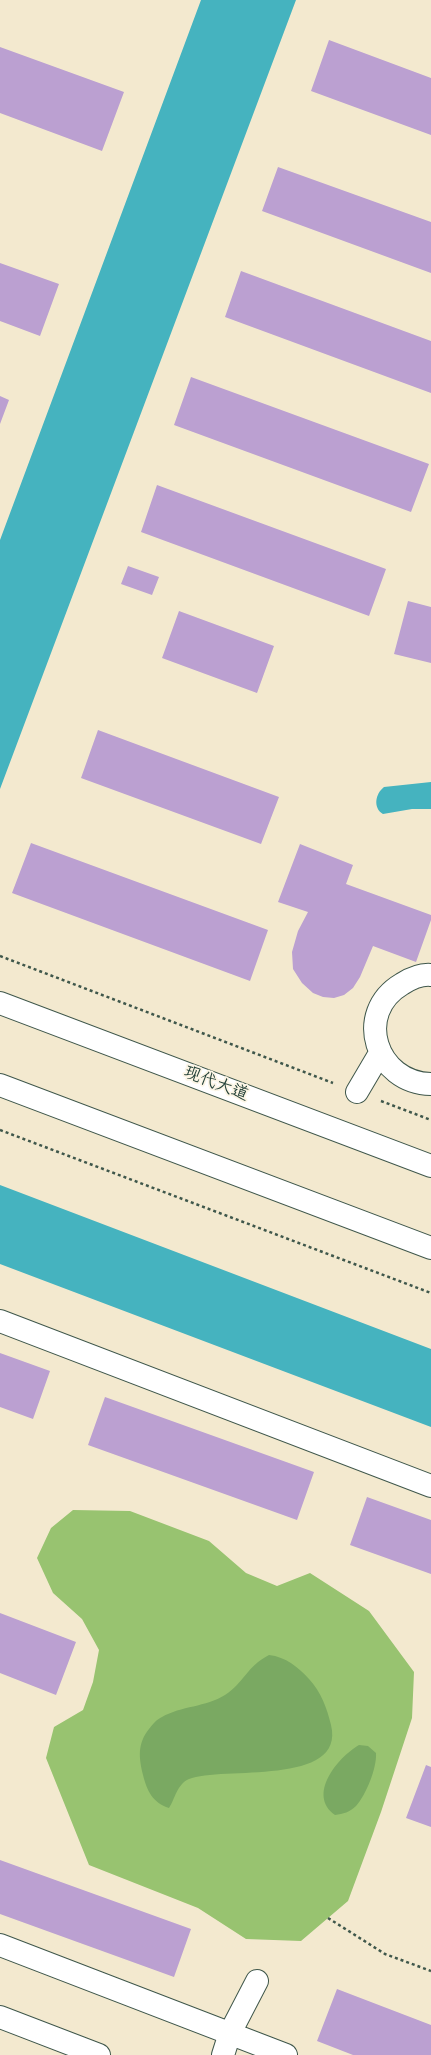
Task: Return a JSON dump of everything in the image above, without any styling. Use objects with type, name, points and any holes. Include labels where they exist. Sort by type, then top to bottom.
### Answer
[{"type":"main road","points":[[431,975],[410,979],[394,988],[382,1002],[376,1024],[375,1036],[380,1053],[390,1068],[404,1078],[421,1084],[431,1084]]},
{"type":"main road","name":"现代大道","points":[[0,1003],[431,1166]]},
{"type":"main road","points":[[356,1092],[380,1053]]},
{"type":"main road","points":[[0,1085],[431,1248]]},
{"type":"main road","points":[[0,1321],[431,1486]]},
{"type":"main road","points":[[0,1945],[286,2055]]},
{"type":"main road","points":[[223,2055],[230,2033],[257,1981]]},
{"type":"main road","points":[[0,2017],[99,2055]]},
{"type":"path","points":[[0,956],[431,1120]]},
{"type":"path","points":[[0,1130],[431,1293]]},
{"type":"path","points":[[328,1918],[385,1954],[431,1971]]},
{"type":"green space","points":[[73,1510],[130,1511],[209,1541],[246,1573],[277,1586],[310,1573],[369,1611],[414,1672],[412,1718],[381,1812],[348,1901],[301,1941],[246,1939],[198,1908],[89,1865],[46,1758],[54,1727],[83,1710],[93,1682],[99,1650],[82,1619],[53,1593],[37,1558],[51,1528]]},
{"type":"green space","points":[[269,1655],[281,1658],[291,1663],[305,1675],[317,1689],[325,1706],[331,1725],[331,1745],[320,1758],[301,1766],[252,1773],[205,1775],[189,1779],[179,1788],[169,1808],[163,1806],[152,1796],[146,1786],[143,1775],[140,1751],[142,1740],[149,1729],[158,1719],[169,1713],[210,1702],[225,1695],[237,1685],[250,1669]]},
{"type":"green space","points":[[359,1745],[368,1746],[376,1753],[373,1773],[360,1801],[356,1806],[351,1810],[335,1815],[327,1807],[324,1797],[324,1787],[334,1768],[342,1759]]},
{"type":"water","points":[[201,0],[296,0],[0,789],[0,540]]},
{"type":"water","points":[[431,782],[431,809],[412,809],[383,814],[378,808],[376,801],[377,797],[384,787]]},
{"type":"water","points":[[0,1185],[431,1349],[431,1427],[0,1264]]},
{"type":"building","points":[[329,40],[431,78],[431,135],[311,91]]},
{"type":"building","points":[[0,47],[124,92],[102,151],[0,113]]},
{"type":"building","points":[[278,167],[431,222],[431,273],[262,211]]},
{"type":"building","points":[[0,263],[59,284],[40,336],[0,321]]},
{"type":"building","points":[[241,271],[431,341],[431,393],[225,317]]},
{"type":"building","points":[[191,377],[429,464],[411,512],[174,425]]},
{"type":"building","points":[[0,396],[9,400],[0,424]]},
{"type":"building","points":[[157,485],[386,569],[369,616],[141,532]]},
{"type":"building","points":[[128,566],[159,577],[152,595],[121,584]]},
{"type":"building","points":[[408,601],[431,607],[431,663],[394,654]]},
{"type":"building","points":[[179,611],[274,646],[257,693],[162,658]]},
{"type":"building","points":[[98,730],[279,797],[261,844],[81,778]]},
{"type":"building","points":[[31,843],[268,930],[250,981],[12,893]]},
{"type":"building","points":[[300,844],[353,865],[346,884],[431,915],[431,920],[416,962],[373,946],[360,977],[353,988],[344,995],[334,998],[323,997],[313,993],[302,983],[293,969],[292,952],[298,931],[308,912],[278,902]]},
{"type":"building","points":[[0,1353],[50,1371],[33,1419],[0,1407]]},
{"type":"building","points":[[105,1397],[314,1472],[297,1520],[88,1445]]},
{"type":"building","points":[[367,1497],[431,1520],[431,1574],[350,1545]]},
{"type":"building","points":[[0,1613],[76,1642],[56,1695],[0,1673]]},
{"type":"building","points":[[426,1765],[431,1767],[431,1827],[406,1818]]},
{"type":"building","points":[[0,1860],[191,1929],[174,1977],[0,1914]]},
{"type":"building","points":[[337,1989],[431,2025],[431,2055],[353,2055],[317,2041]]}]
